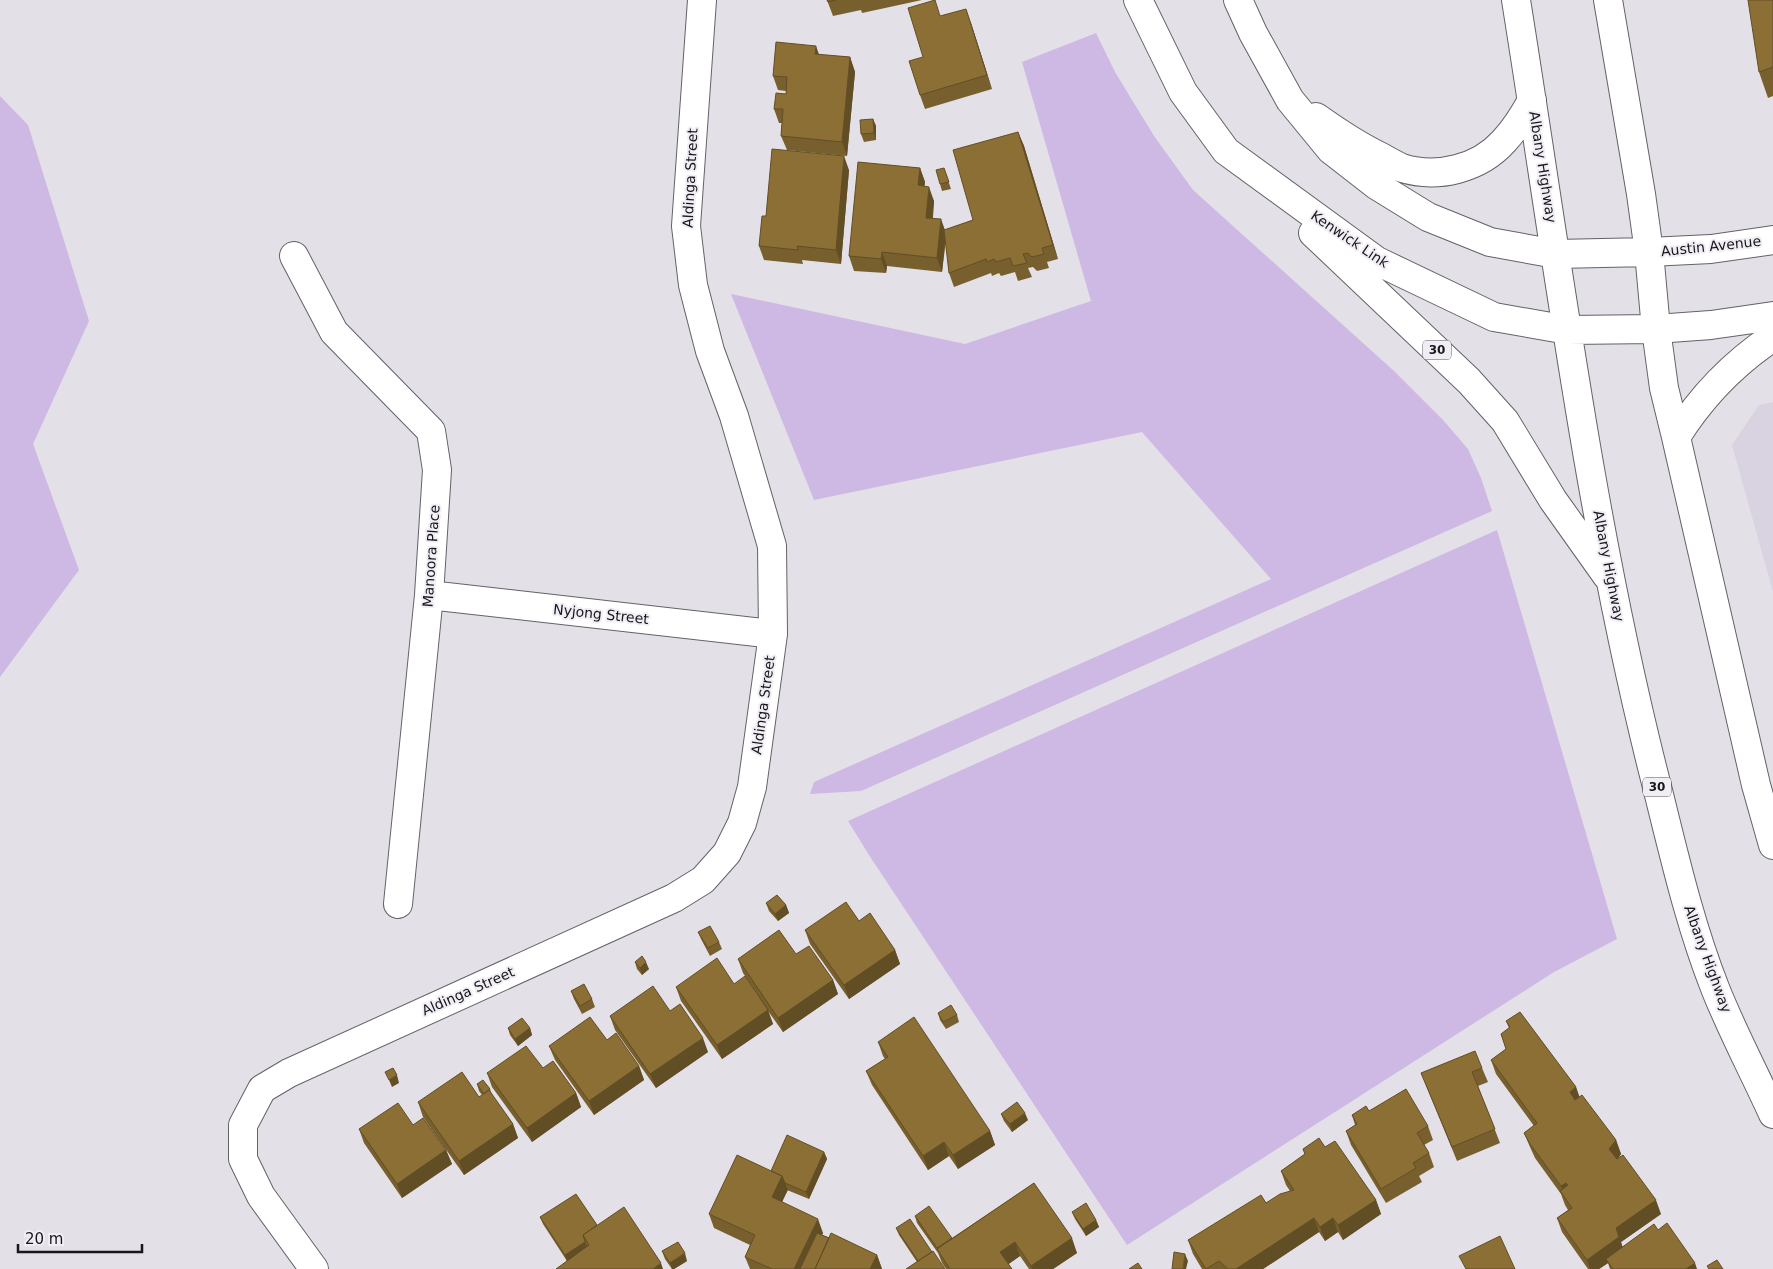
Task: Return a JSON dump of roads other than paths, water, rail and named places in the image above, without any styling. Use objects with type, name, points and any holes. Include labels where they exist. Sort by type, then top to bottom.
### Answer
[{"type":"main road","name":"Aldinga Street","points":[[314,1269],[260,1196],[243,1159],[243,1124],[262,1088],[289,1073],[674,898],[703,880],[727,854],[742,823],[752,788],[773,634],[772,546],[734,416],[710,351],[693,285],[686,226],[702,0]]},
{"type":"main road","name":"Kenwick Link","points":[[1138,0],[1183,92],[1226,151],[1376,261],[1494,316],[1568,330],[1656,329]]},
{"type":"main road","points":[[1238,0],[1253,33],[1290,100],[1331,150],[1376,185],[1428,217],[1490,242],[1556,254],[1649,252]]},
{"type":"main road","name":"Albany Highway","points":[[1516,0],[1610,581],[1642,725],[1677,865],[1695,929],[1715,989],[1773,1114]]},
{"type":"main road","points":[[1608,0],[1641,194],[1664,388],[1756,785],[1773,845]]},
{"type":"main road","points":[[1290,100],[1359,146],[1401,167],[1424,172],[1446,172],[1462,168],[1492,153],[1519,123],[1532,100]]},
{"type":"main road","name":"30","points":[[1226,151],[1462,374],[1499,414],[1527,455],[1553,500],[1610,581]]},
{"type":"main road","name":"Austin Avenue","points":[[1649,252],[1711,249],[1773,240]]},
{"type":"main road","name":"Manoora Place","points":[[294,256],[334,332],[431,431],[438,470],[429,595],[398,904]]},
{"type":"main road","points":[[1656,329],[1711,325],[1773,316]]},
{"type":"main road","points":[[1676,437],[1712,388],[1773,337]]},
{"type":"main road","name":"Nyjong Street","points":[[429,595],[773,634]]}]
